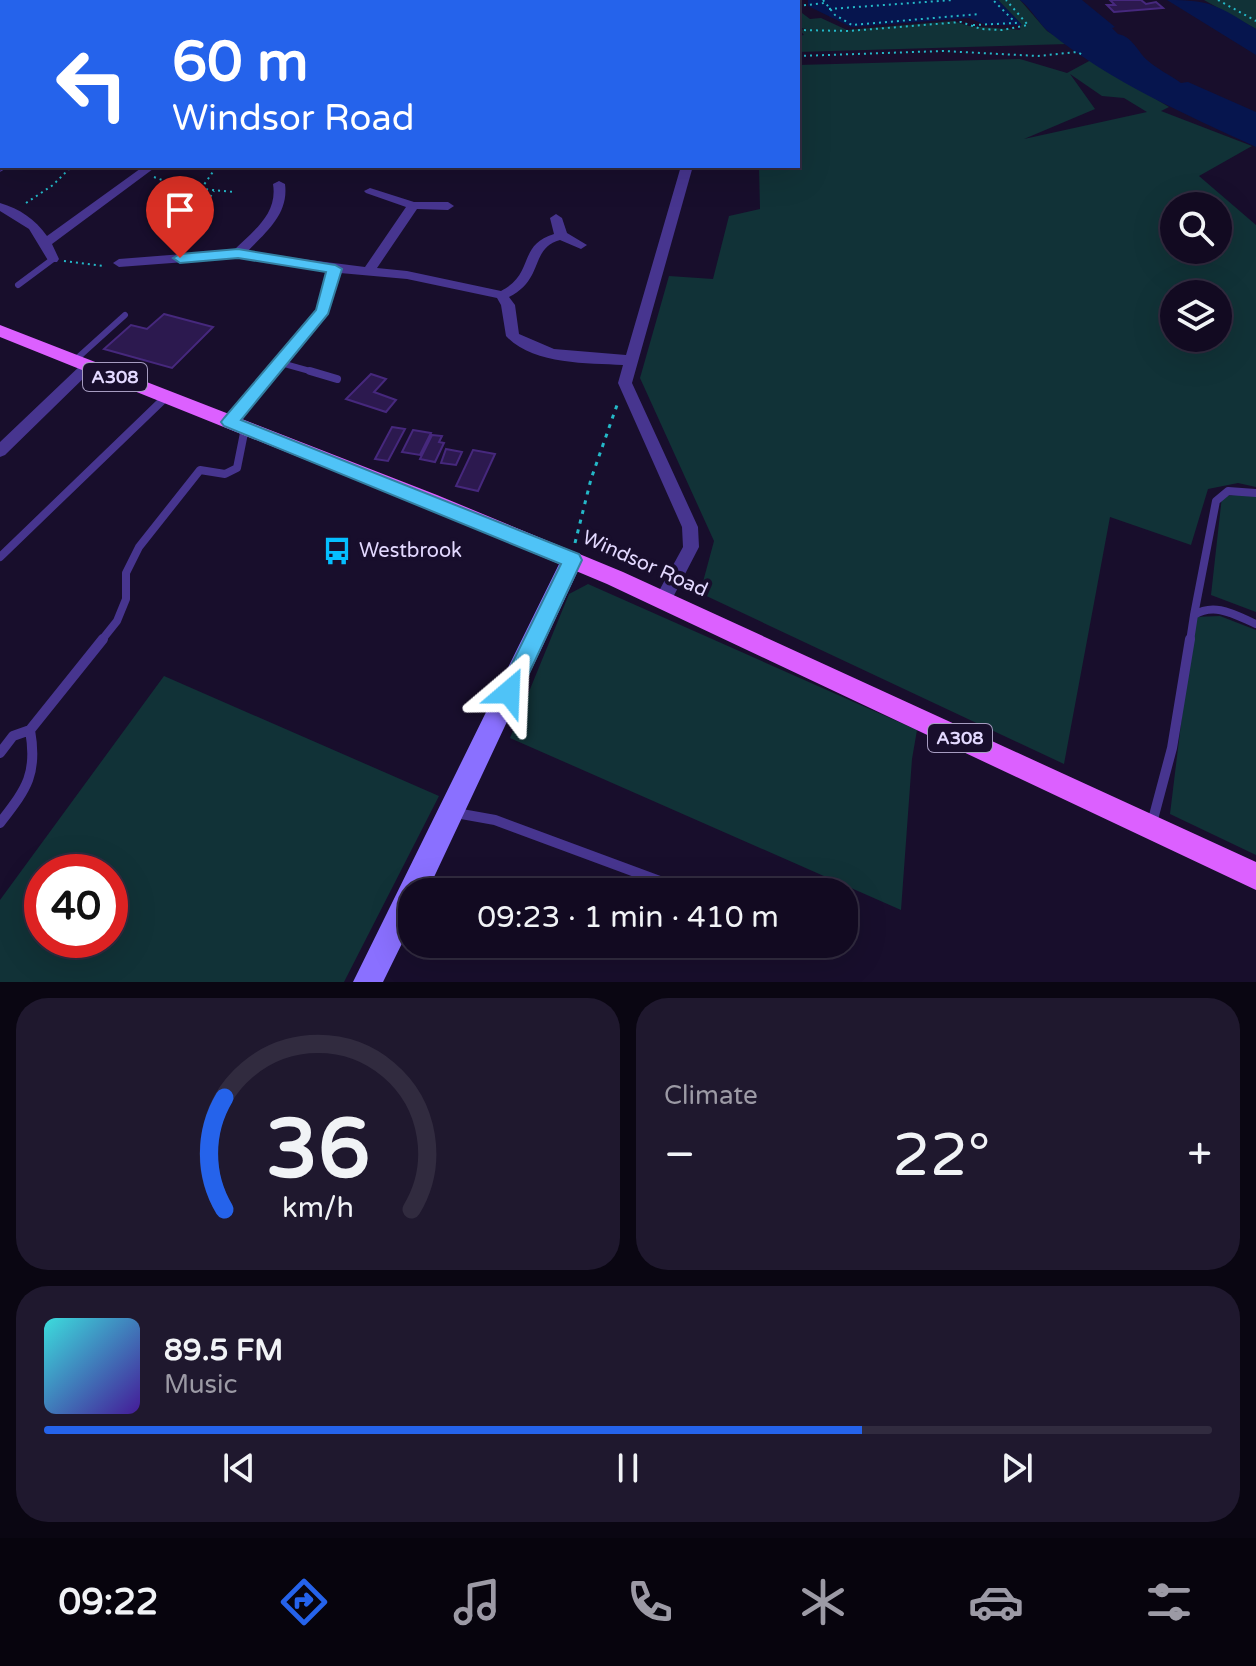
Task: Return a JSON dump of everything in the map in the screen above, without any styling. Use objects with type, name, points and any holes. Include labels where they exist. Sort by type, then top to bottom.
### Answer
[{"type":"main road","name":"Windsor Road","points":[[0,331],[572,560],[1256,876]]},
{"type":"street","points":[[46,242],[148,168]]},
{"type":"street","points":[[663,600],[691,547],[690,527],[625,383],[686,168]]},
{"type":"street","points":[[238,254],[279,208],[283,196],[279,184]]},
{"type":"street","points":[[370,191],[413,205],[448,206]]},
{"type":"street","points":[[370,270],[413,205]]},
{"type":"street","points":[[0,207],[13,211],[39,229],[53,259]]},
{"type":"street","points":[[556,218],[556,230],[560,236],[581,245]]},
{"type":"street","points":[[119,263],[238,254],[335,269],[370,270],[502,295],[519,286],[527,275],[536,247],[545,239],[560,236]]},
{"type":"street","points":[[237,425],[323,311],[335,269]]},
{"type":"street","points":[[502,295],[508,305],[513,336],[532,349],[630,360]]},
{"type":"street","points":[[0,451],[81,364]]},
{"type":"street","points":[[419,878],[572,560]]},
{"type":"street","points":[[368,982],[398,921]]},
{"type":"lane","points":[[18,285],[53,259]]},
{"type":"lane","points":[[81,364],[125,315]]},
{"type":"lane","points":[[281,363],[337,379]]},
{"type":"lane","points":[[0,557],[166,397]]},
{"type":"lane","points":[[0,753],[13,736],[30,730],[117,621],[126,599],[126,573],[139,547],[200,470],[226,476],[239,465],[237,425]]},
{"type":"lane","points":[[1151,827],[1172,748],[1216,501],[1228,491],[1256,493]]},
{"type":"lane","points":[[1194,615],[1205,608],[1222,610],[1256,624]]},
{"type":"lane","points":[[0,823],[35,771],[36,754],[30,730]]},
{"type":"lane","points":[[451,813],[467,812],[495,820],[652,878]]},
{"type":"path","points":[[829,9],[953,0]]},
{"type":"path","points":[[970,25],[1016,23],[993,0]]},
{"type":"path","points":[[800,30],[849,31],[961,22],[1002,30],[1028,25],[1006,0]]},
{"type":"path","points":[[1218,0],[1256,21]]},
{"type":"path","points":[[800,6],[824,2],[852,25],[980,14],[989,24]]},
{"type":"path","points":[[800,56],[943,51],[1038,56],[1077,52],[1083,55]]},
{"type":"path","points":[[13,211],[53,185],[70,168]]},
{"type":"path","points":[[201,189],[216,168]]},
{"type":"path","points":[[138,175],[201,189],[234,192]]},
{"type":"path","points":[[180,258],[214,191]]},
{"type":"path","points":[[53,259],[108,267],[119,263]]},
{"type":"path","points":[[572,560],[591,479],[625,383]]},
{"type":"green space","points":[[998,0],[1020,0],[1047,31],[1068,44],[800,52],[800,36],[804,35],[800,30],[805,29],[800,28],[800,12],[810,19],[821,18],[847,30],[953,21],[969,26],[1020,30],[1021,24]]},
{"type":"green space","points":[[1204,0],[1256,0],[1256,29]]},
{"type":"green space","points":[[1020,59],[1067,73],[1091,60],[1169,107],[1161,111],[1252,146],[1199,176],[1218,192],[1160,192],[1160,264],[1232,264],[1232,204],[1256,225],[1256,487],[1238,483],[1208,489],[1191,545],[1110,517],[1064,764],[700,593],[714,541],[640,378],[669,276],[713,279],[729,216],[760,209],[759,168],[800,168],[800,65]],"holes":[[[1070,74],[1102,96],[1124,98],[1147,112],[1024,139],[1095,109]]]},
{"type":"green space","points":[[1256,495],[1256,612],[1211,595],[1222,496]]},
{"type":"green space","points":[[588,584],[917,730],[912,759],[901,910],[858,891],[858,878],[828,878],[510,738],[569,594]]},
{"type":"green space","points":[[1220,616],[1256,630],[1256,855],[1170,814],[1194,617]]},
{"type":"green space","points":[[164,676],[439,796],[344,982],[0,982],[0,900],[24,867],[24,958],[128,958],[128,854],[34,854]]},
{"type":"shaded area","points":[[808,0],[998,0],[1022,25],[986,25],[969,18],[851,27],[808,6]]},
{"type":"shaded area","points":[[1020,0],[1082,0],[1159,69],[1181,83],[1188,82],[1256,112],[1256,147],[1149,96],[1098,66],[1049,32]]},
{"type":"shaded area","points":[[1167,0],[1195,1],[1214,6],[1256,29],[1256,55]]},
{"type":"building","points":[[1110,0],[1141,0],[1146,4],[1156,2],[1163,8],[1114,12],[1107,5],[1115,5]]},
{"type":"building","points":[[164,314],[213,327],[172,368],[104,349],[131,325],[147,329]]},
{"type":"building","points":[[371,374],[386,379],[374,392],[396,400],[386,412],[346,399]]},
{"type":"building","points":[[392,427],[405,429],[388,461],[375,459]]},
{"type":"building","points":[[413,430],[431,433],[420,455],[402,452]]},
{"type":"building","points":[[432,435],[442,436],[439,442],[444,443],[435,462],[420,459]]},
{"type":"building","points":[[446,449],[462,452],[456,465],[441,463]]},
{"type":"building","points":[[473,450],[495,454],[478,491],[456,486]]},
{"type":"place","name":"Westbrook","points":[[337,551]]},
{"type":"route","points":[[180,258],[238,254],[335,269],[323,311],[230,422],[572,560],[509,692]]}]
